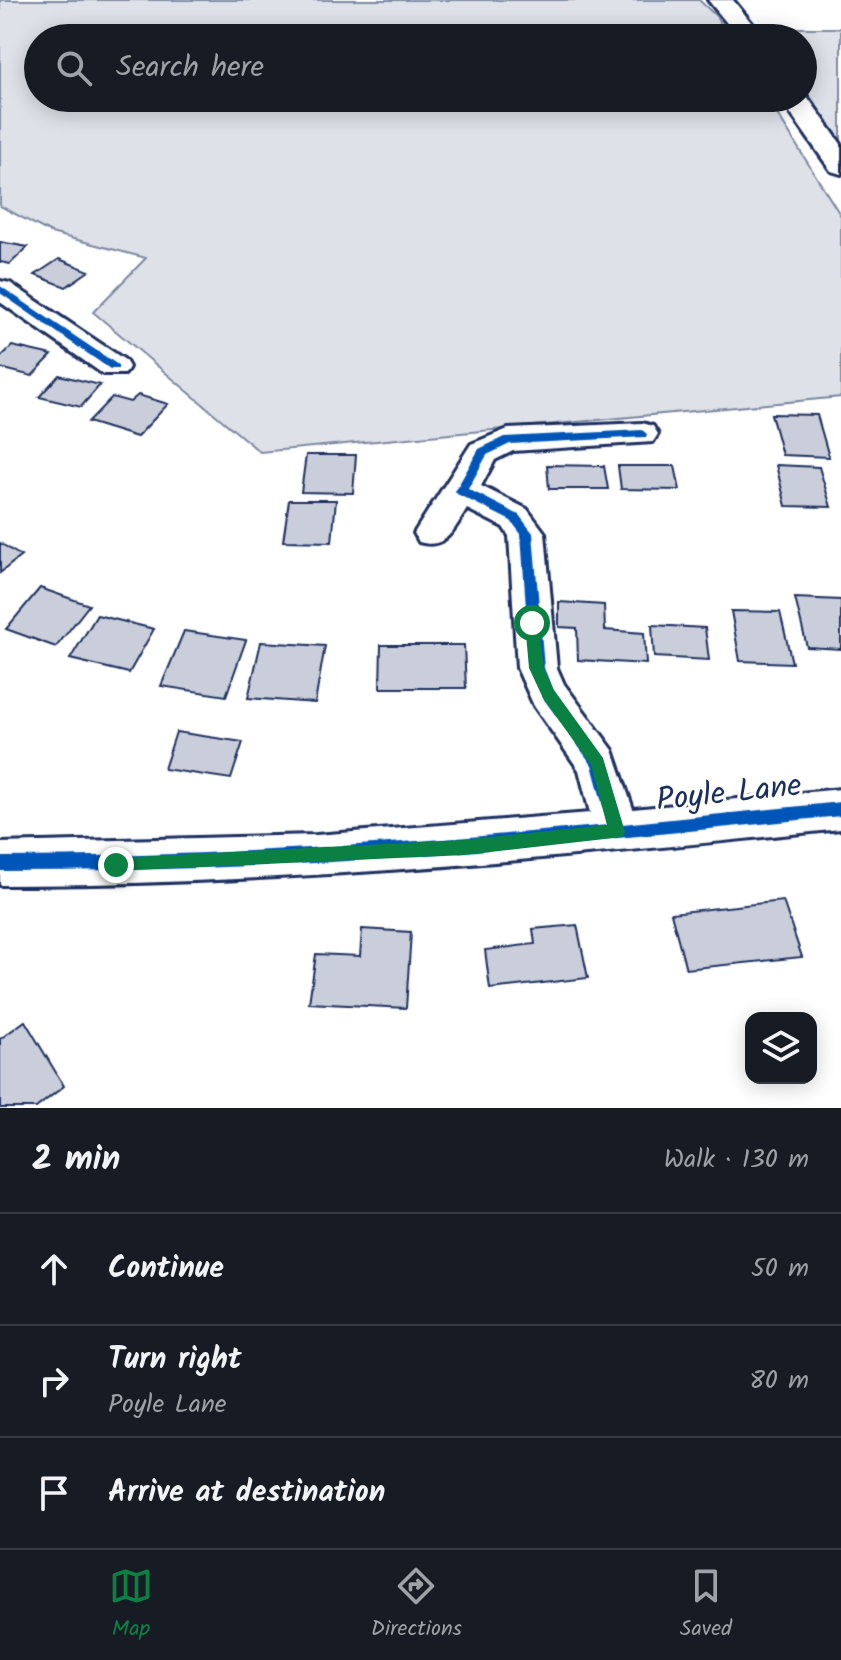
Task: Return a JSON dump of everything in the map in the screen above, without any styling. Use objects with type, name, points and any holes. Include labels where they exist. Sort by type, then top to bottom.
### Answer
[{"type":"street","points":[[720,0],[740,24]]},
{"type":"street","points":[[804,112],[841,165]]},
{"type":"street","points":[[0,289],[114,367]]},
{"type":"street","points":[[432,533],[483,452],[508,440],[642,434]]},
{"type":"street","points":[[461,491],[515,518],[527,533],[537,668],[548,694],[598,763],[617,832]]},
{"type":"street","name":"Poyle Lane","points":[[0,864],[116,865],[400,851],[841,809]]},
{"type":"shaded area","points":[[0,0],[699,0],[721,24],[24,24],[24,112],[776,112],[841,216],[841,397],[260,452],[93,312],[146,258],[51,233],[0,206]]},
{"type":"shaded area","points":[[817,28],[841,28],[841,142],[817,108]]},
{"type":"building","points":[[0,242],[28,247],[10,264],[0,262]]},
{"type":"building","points":[[59,259],[89,271],[66,287],[35,275]]},
{"type":"building","points":[[12,346],[52,355],[32,376],[0,368],[0,358]]},
{"type":"building","points":[[59,375],[100,385],[81,407],[39,397]]},
{"type":"building","points":[[138,395],[168,404],[137,437],[88,422],[112,397],[130,402]]},
{"type":"building","points":[[771,414],[817,415],[829,457],[782,455]]},
{"type":"building","points":[[306,455],[356,455],[353,493],[301,492]]},
{"type":"building","points":[[547,465],[604,466],[608,489],[549,489]]},
{"type":"building","points":[[776,465],[819,467],[831,507],[786,506]]},
{"type":"building","points":[[618,466],[675,466],[680,490],[621,489]]},
{"type":"building","points":[[289,500],[336,500],[332,542],[283,541]]},
{"type":"building","points":[[0,543],[21,556],[0,573]]},
{"type":"building","points":[[40,588],[89,605],[56,647],[6,629]]},
{"type":"building","points":[[795,598],[841,600],[841,649],[807,647]]},
{"type":"building","points":[[559,602],[604,605],[605,630],[644,633],[646,664],[578,660],[577,628],[559,627]]},
{"type":"building","points":[[731,611],[780,612],[792,663],[740,661]]},
{"type":"building","points":[[97,615],[154,629],[129,673],[70,659]]},
{"type":"building","points":[[652,625],[705,628],[709,660],[654,657]]},
{"type":"building","points":[[184,631],[246,640],[226,696],[161,686]]},
{"type":"building","points":[[261,642],[325,646],[315,703],[248,698]]},
{"type":"building","points":[[381,645],[464,645],[466,688],[380,688]]},
{"type":"building","points":[[176,732],[243,742],[231,779],[164,769]]},
{"type":"building","points":[[783,901],[802,957],[686,969],[671,913]]},
{"type":"building","points":[[577,925],[588,978],[490,989],[485,950],[535,944],[533,929]]},
{"type":"building","points":[[362,929],[411,932],[406,1008],[309,1003],[316,954],[360,956]]},
{"type":"building","points":[[25,1021],[64,1086],[36,1108],[0,1108],[0,1039]]},
{"type":"cycle path","points":[[0,289],[114,367]]},
{"type":"cycle path","points":[[617,832],[598,763],[548,694],[537,668],[527,533],[515,518],[461,491],[483,452],[508,440],[642,434]]},
{"type":"cycle path","points":[[0,864],[106,864],[316,856],[526,840],[841,809]]},
{"type":"route","points":[[116,865],[463,848],[617,832],[598,763],[548,694],[537,668],[532,623]]}]
